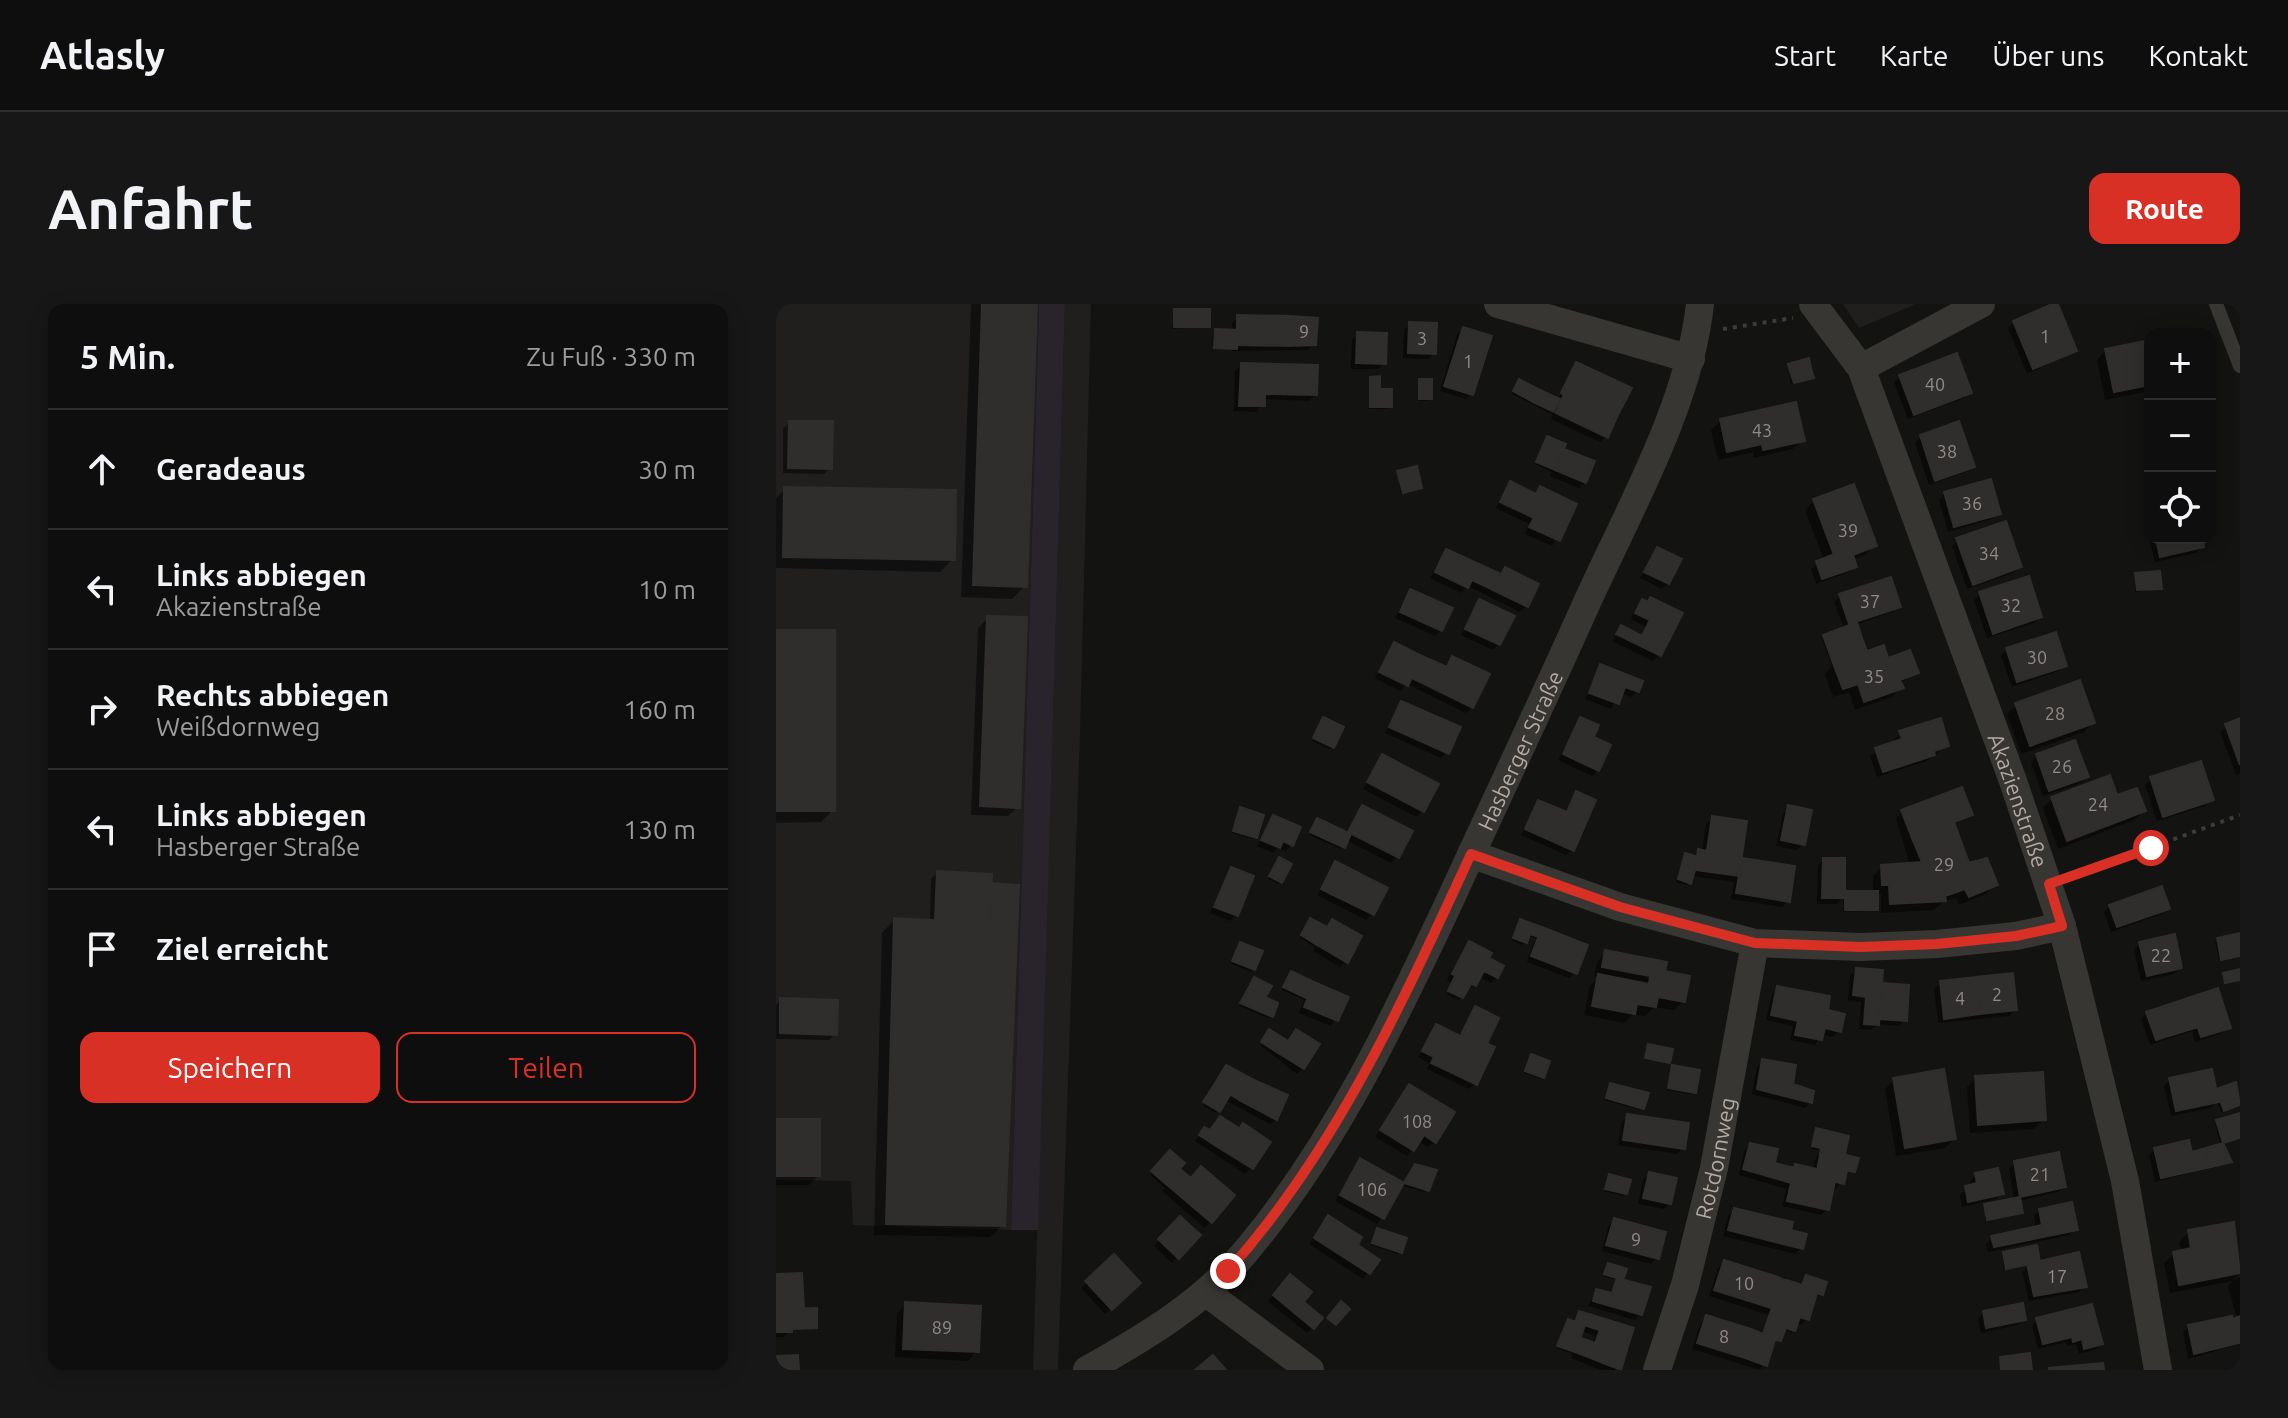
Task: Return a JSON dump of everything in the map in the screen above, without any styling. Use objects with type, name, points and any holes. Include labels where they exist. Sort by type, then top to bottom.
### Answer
[{"type":"street","points":[[1498,304],[1694,346]]},
{"type":"street","name":"Hasberger Straße","points":[[1087,1370],[1158,1329],[1208,1294],[1248,1249],[1300,1179],[1353,1096],[1388,1031],[1471,854],[1653,456],[1694,346],[1700,304]]},
{"type":"street","points":[[1861,368],[1981,304]]},
{"type":"street","name":"Akazienstraße","points":[[1817,309],[1861,368],[2049,884],[2125,1181],[2158,1370]]},
{"type":"street","points":[[1471,854],[1620,907],[1755,943],[1861,947],[1937,944],[2016,936],[2062,926]]},
{"type":"street","name":"Rotdornweg","points":[[1657,1370],[1685,1285],[1714,1168],[1755,943]]},
{"type":"street","points":[[1208,1294],[1310,1370]]},
{"type":"lane","points":[[2216,304],[2240,366]]},
{"type":"path","points":[[1694,346],[1817,309]]},
{"type":"path","points":[[2049,884],[2240,815]]},
{"type":"shaded area","points":[[776,304],[1039,304],[1011,1230],[853,1225],[851,1181],[776,1180]]},
{"type":"shaded area","points":[[1039,304],[1065,304],[1038,1230],[1011,1230]]},
{"type":"shaded area","points":[[1065,304],[1091,304],[1080,734],[1058,1370],[1033,1370]]},
{"type":"shaded area","points":[[1843,304],[1916,304],[1859,328]]},
{"type":"building","points":[[982,304],[1037,304],[1027,587],[973,585]]},
{"type":"building","points":[[2058,304],[2077,351],[2033,369],[2013,321]]},
{"type":"building","points":[[1174,309],[1210,309],[1210,327],[1174,327]]},
{"type":"building","points":[[1237,315],[1290,316],[1290,346],[1237,345]]},
{"type":"building","points":[[1290,316],[1318,318],[1316,345],[1290,346]]},
{"type":"building","points":[[1409,322],[1437,323],[1436,354],[1408,353]]},
{"type":"building","points":[[1463,327],[1492,336],[1473,395],[1444,386]]},
{"type":"building","points":[[1215,329],[1238,330],[1237,349],[1214,348]]},
{"type":"building","points":[[1357,332],[1387,333],[1386,364],[1356,363]]},
{"type":"building","points":[[2144,341],[2144,386],[2114,392],[2105,349]]},
{"type":"building","points":[[1957,353],[1972,393],[1914,415],[1899,375]]},
{"type":"building","points":[[1809,358],[1811,368],[1791,374],[1788,364]]},
{"type":"building","points":[[1576,362],[1632,388],[1616,419],[1561,393]]},
{"type":"building","points":[[1241,363],[1318,365],[1317,395],[1265,394],[1265,406],[1239,406]]},
{"type":"building","points":[[1811,368],[1814,378],[1794,383],[1791,374]]},
{"type":"building","points":[[1380,376],[1380,389],[1392,389],[1392,407],[1370,407],[1370,377]]},
{"type":"building","points":[[1419,379],[1432,379],[1432,399],[1419,399]]},
{"type":"building","points":[[1519,379],[1540,390],[1533,402],[1513,391]]},
{"type":"building","points":[[1540,390],[1560,399],[1554,412],[1533,402]]},
{"type":"building","points":[[1564,394],[1616,419],[1608,438],[1556,413]]},
{"type":"building","points":[[1796,402],[1805,441],[1763,450],[1762,444],[1727,452],[1720,419]]},
{"type":"building","points":[[789,421],[833,421],[832,469],[788,468]]},
{"type":"building","points":[[1959,421],[1975,467],[1935,481],[1920,435]]},
{"type":"building","points":[[1547,436],[1566,444],[1555,470],[1536,462]]},
{"type":"building","points":[[1564,449],[1595,461],[1586,483],[1555,470]]},
{"type":"building","points":[[1417,466],[1422,488],[1403,493],[1397,471]]},
{"type":"building","points":[[1991,479],[2001,514],[1954,527],[1944,492]]},
{"type":"building","points":[[1510,481],[1536,494],[1540,486],[1577,504],[1560,541],[1529,527],[1534,518],[1500,502]]},
{"type":"building","points":[[1854,484],[1877,546],[1853,555],[1851,548],[1834,555],[1813,499]]},
{"type":"building","points":[[784,487],[956,490],[955,560],[783,557]]},
{"type":"building","points":[[2006,521],[2022,567],[1973,585],[1956,538]]},
{"type":"building","points":[[2157,544],[2203,544],[2204,547],[2160,557]]},
{"type":"building","points":[[1657,547],[1682,559],[1669,584],[1644,572]]},
{"type":"building","points":[[1851,548],[1857,567],[1822,579],[1816,561]]},
{"type":"building","points":[[1446,549],[1501,574],[1493,590],[1472,580],[1468,588],[1435,572]]},
{"type":"building","points":[[1505,567],[1539,584],[1528,607],[1493,590]]},
{"type":"building","points":[[2160,571],[2162,589],[2137,590],[2135,573]]},
{"type":"building","points":[[2029,576],[2042,617],[1993,634],[1979,592]]},
{"type":"building","points":[[1891,577],[1901,607],[1849,624],[1839,594]]},
{"type":"building","points":[[1410,589],[1453,608],[1442,631],[1400,612]]},
{"type":"building","points":[[1650,597],[1683,613],[1661,656],[1616,634],[1621,625],[1642,636],[1650,620],[1635,613],[1642,599],[1648,602]]},
{"type":"building","points":[[1479,599],[1515,616],[1500,645],[1465,629]]},
{"type":"building","points":[[987,616],[1027,617],[1020,808],[980,806]]},
{"type":"building","points":[[1857,622],[1862,638],[1828,649],[1823,635]]},
{"type":"building","points":[[776,630],[835,630],[835,811],[776,811]]},
{"type":"building","points":[[2056,632],[2067,666],[2017,682],[2006,648]]},
{"type":"building","points":[[1862,638],[1867,651],[1833,663],[1828,649]]},
{"type":"building","points":[[1394,642],[1422,656],[1408,686],[1379,672]]},
{"type":"building","points":[[1884,645],[1888,658],[1910,650],[1919,673],[1900,680],[1904,688],[1864,702],[1858,684],[1843,689],[1833,663]]},
{"type":"building","points":[[1422,656],[1447,667],[1452,656],[1490,674],[1473,708],[1412,678]]},
{"type":"building","points":[[1600,664],[1643,681],[1639,692],[1625,687],[1619,704],[1589,693]]},
{"type":"building","points":[[2080,680],[2095,723],[2030,746],[2015,703]]},
{"type":"building","points":[[1401,701],[1461,727],[1449,754],[1389,727]]},
{"type":"building","points":[[1323,717],[1344,727],[1334,748],[1313,738]]},
{"type":"building","points":[[1580,717],[1599,725],[1594,737],[1611,745],[1599,771],[1563,754]]},
{"type":"building","points":[[1941,718],[1949,746],[1934,751],[1935,755],[1883,772],[1875,748],[1902,739],[1899,731]]},
{"type":"building","points":[[2240,718],[2240,765],[2225,724]]},
{"type":"building","points":[[2075,740],[2089,777],[2049,791],[2036,754]]},
{"type":"building","points":[[1382,754],[1439,784],[1424,812],[1367,782]]},
{"type":"building","points":[[2201,761],[2214,800],[2163,817],[2150,777]]},
{"type":"building","points":[[2110,775],[2117,795],[2137,788],[2146,811],[2067,841],[2051,797]]},
{"type":"building","points":[[1962,787],[1973,815],[1912,838],[1901,810]]},
{"type":"building","points":[[1576,791],[1596,800],[1574,851],[1525,829],[1538,800],[1567,812]]},
{"type":"building","points":[[1362,805],[1413,831],[1399,858],[1348,832]]},
{"type":"building","points":[[1788,805],[1812,810],[1805,845],[1781,840]]},
{"type":"building","points":[[1240,807],[1264,815],[1257,838],[1233,831]]},
{"type":"building","points":[[1273,815],[1301,827],[1293,846],[1283,841],[1280,848],[1261,840]]},
{"type":"building","points":[[1712,816],[1747,821],[1739,876],[1695,870],[1698,849],[1707,851]]},
{"type":"building","points":[[1317,818],[1351,834],[1345,848],[1310,832]]},
{"type":"building","points":[[1954,822],[1969,863],[1987,858],[1998,885],[1969,897],[1965,889],[1945,896],[1946,901],[1890,904],[1889,885],[1882,885],[1881,865],[1922,862],[1912,838]]},
{"type":"building","points":[[1685,853],[1699,857],[1691,884],[1678,879]]},
{"type":"building","points":[[1279,857],[1292,864],[1282,883],[1269,876]]},
{"type":"building","points":[[1742,858],[1795,866],[1790,902],[1736,893]]},
{"type":"building","points":[[1823,858],[1845,858],[1845,898],[1822,898]]},
{"type":"building","points":[[1335,861],[1388,888],[1374,915],[1321,889]]},
{"type":"building","points":[[1231,867],[1254,876],[1238,916],[1214,907]]},
{"type":"building","points":[[937,871],[992,874],[990,923],[935,920]]},
{"type":"building","points":[[991,883],[1019,885],[1005,1226],[886,1224],[894,918],[990,923]]},
{"type":"building","points":[[2162,886],[2170,909],[2117,927],[2109,905]]},
{"type":"building","points":[[1845,891],[1878,891],[1878,910],[1845,910]]},
{"type":"building","points":[[1310,918],[1327,927],[1317,945],[1301,935]]},
{"type":"building","points":[[1332,919],[1362,936],[1348,963],[1317,945]]},
{"type":"building","points":[[1520,919],[1542,927],[1539,937],[1530,934],[1527,943],[1513,938]]},
{"type":"building","points":[[1542,927],[1588,945],[1577,974],[1531,956]]},
{"type":"building","points":[[2240,933],[2240,956],[2221,960],[2217,938]]},
{"type":"building","points":[[2175,934],[2182,968],[2147,976],[2139,942]]},
{"type":"building","points":[[1469,941],[1492,953],[1489,958],[1504,966],[1498,978],[1484,971],[1476,986],[1452,974]]},
{"type":"building","points":[[1240,942],[1263,951],[1255,970],[1232,961]]},
{"type":"building","points":[[1605,950],[1667,962],[1665,971],[1690,976],[1685,1002],[1658,997],[1656,1007],[1637,1004],[1635,1014],[1592,1006],[1598,974],[1649,984],[1650,976],[1602,967]]},
{"type":"building","points":[[1856,968],[1883,970],[1879,1025],[1864,1024],[1866,997],[1853,995]]},
{"type":"building","points":[[2240,969],[2240,980],[2225,983],[2223,973]]},
{"type":"building","points":[[1291,971],[1314,982],[1306,998],[1283,987]]},
{"type":"building","points":[[2013,973],[2017,1010],[1980,1014],[1976,977]]},
{"type":"building","points":[[1455,976],[1471,984],[1463,998],[1448,991]]},
{"type":"building","points":[[1254,977],[1272,986],[1265,998],[1248,989]]},
{"type":"building","points":[[1976,977],[1980,1014],[1944,1019],[1940,981]]},
{"type":"building","points":[[1314,982],[1349,997],[1338,1021],[1304,1007]]},
{"type":"building","points":[[1882,983],[1909,985],[1907,1021],[1880,1019]]},
{"type":"building","points":[[1777,986],[1830,996],[1828,1010],[1845,1014],[1841,1032],[1825,1028],[1822,1040],[1795,1035],[1798,1021],[1771,1015]]},
{"type":"building","points":[[2218,988],[2231,1028],[2201,1037],[2188,998]]},
{"type":"building","points":[[1248,989],[1278,1003],[1273,1017],[1240,1003]]},
{"type":"building","points":[[780,998],[838,1000],[837,1035],[780,1033]]},
{"type":"building","points":[[2188,998],[2198,1027],[2156,1040],[2146,1012]]},
{"type":"building","points":[[1475,1006],[1499,1018],[1487,1044],[1462,1033]]},
{"type":"building","points":[[1436,1024],[1462,1037],[1446,1070],[1431,1063],[1434,1057],[1422,1051]]},
{"type":"building","points":[[1269,1029],[1288,1041],[1280,1054],[1261,1042]]},
{"type":"building","points":[[1296,1029],[1320,1044],[1304,1069],[1280,1054]]},
{"type":"building","points":[[1462,1033],[1495,1047],[1477,1085],[1446,1070]]},
{"type":"building","points":[[1648,1044],[1673,1049],[1670,1063],[1645,1058]]},
{"type":"building","points":[[1531,1054],[1550,1061],[1544,1078],[1525,1071]]},
{"type":"building","points":[[1762,1059],[1796,1065],[1793,1084],[1814,1091],[1812,1103],[1757,1089]]},
{"type":"building","points":[[1226,1065],[1254,1080],[1243,1102],[1214,1085]]},
{"type":"building","points":[[1672,1065],[1700,1070],[1696,1093],[1668,1088]]},
{"type":"building","points":[[1944,1069],[1956,1139],[1905,1148],[1893,1078]]},
{"type":"building","points":[[2212,1069],[2219,1102],[2176,1111],[2169,1078]]},
{"type":"building","points":[[2043,1072],[2046,1120],[1978,1125],[1975,1076]]},
{"type":"building","points":[[1254,1080],[1288,1095],[1277,1120],[1243,1102]]},
{"type":"building","points":[[2236,1082],[2240,1105],[2224,1111],[2216,1089]]},
{"type":"building","points":[[1610,1083],[1649,1093],[1644,1109],[1606,1098]]},
{"type":"building","points":[[1409,1084],[1455,1112],[1436,1143],[1424,1135],[1414,1151],[1380,1130]]},
{"type":"building","points":[[1214,1085],[1230,1095],[1220,1112],[1203,1102]]},
{"type":"building","points":[[2240,1113],[2240,1138],[2223,1143],[2216,1120]]},
{"type":"building","points":[[1627,1114],[1689,1123],[1685,1149],[1623,1140]]},
{"type":"building","points":[[1220,1116],[1239,1128],[1224,1151],[1199,1135],[1204,1127],[1210,1130]]},
{"type":"building","points":[[776,1119],[820,1119],[820,1176],[776,1176]]},
{"type":"building","points":[[1243,1123],[1271,1142],[1253,1169],[1224,1151]]},
{"type":"building","points":[[1816,1128],[1849,1136],[1845,1154],[1812,1146]]},
{"type":"building","points":[[2189,1140],[2192,1152],[2206,1148],[2211,1167],[2161,1178],[2154,1148]]},
{"type":"building","points":[[1750,1143],[1778,1149],[1775,1163],[1795,1168],[1791,1183],[1743,1169]]},
{"type":"building","points":[[2223,1143],[2232,1162],[2211,1167],[2206,1148]]},
{"type":"building","points":[[1821,1149],[1859,1158],[1855,1172],[1847,1171],[1844,1184],[1816,1177]]},
{"type":"building","points":[[1170,1150],[1185,1163],[1166,1184],[1151,1171]]},
{"type":"building","points":[[2059,1152],[2066,1187],[2020,1197],[2014,1161]]},
{"type":"building","points":[[1360,1158],[1404,1183],[1384,1219],[1340,1195]]},
{"type":"building","points":[[1415,1164],[1437,1170],[1429,1191],[1404,1183]]},
{"type":"building","points":[[1795,1164],[1817,1169],[1816,1177],[1835,1181],[1829,1210],[1787,1201]]},
{"type":"building","points":[[1201,1166],[1235,1195],[1212,1223],[1166,1184],[1180,1169],[1191,1178]]},
{"type":"building","points":[[1998,1168],[2004,1194],[1968,1202],[1965,1186],[1977,1183],[1975,1173]]},
{"type":"building","points":[[1649,1172],[1677,1178],[1671,1204],[1643,1198]]},
{"type":"building","points":[[1609,1174],[1631,1180],[1627,1194],[1605,1189]]},
{"type":"building","points":[[2020,1197],[2023,1213],[1987,1220],[1984,1204]]},
{"type":"building","points":[[2072,1202],[2078,1230],[1994,1247],[1991,1236],[2042,1225],[2039,1209]]},
{"type":"building","points":[[1734,1208],[1793,1222],[1791,1230],[1807,1234],[1803,1249],[1728,1230]]},
{"type":"building","points":[[1328,1215],[1362,1237],[1358,1245],[1380,1260],[1370,1274],[1314,1238]]},
{"type":"building","points":[[1180,1216],[1201,1235],[1179,1259],[1158,1239]]},
{"type":"building","points":[[1614,1218],[1666,1232],[1659,1259],[1606,1245]]},
{"type":"building","points":[[2234,1222],[2240,1273],[2179,1285],[2173,1252],[2191,1248],[2188,1230]]},
{"type":"building","points":[[1377,1228],[1407,1238],[1402,1253],[1372,1243]]},
{"type":"building","points":[[2037,1245],[2040,1262],[2006,1269],[2003,1252]]},
{"type":"building","points":[[2079,1252],[2087,1287],[2034,1296],[2027,1264]]},
{"type":"building","points":[[1114,1254],[1141,1283],[1112,1310],[1085,1281]]},
{"type":"building","points":[[1724,1260],[1775,1276],[1765,1306],[1714,1290]]},
{"type":"building","points":[[1608,1263],[1627,1269],[1623,1280],[1604,1274]]},
{"type":"building","points":[[802,1273],[804,1308],[791,1309],[792,1332],[776,1332],[776,1274]]},
{"type":"building","points":[[1290,1274],[1312,1292],[1304,1302],[1323,1318],[1314,1329],[1273,1295]]},
{"type":"building","points":[[1806,1275],[1827,1282],[1823,1295],[1786,1283],[1787,1280],[1802,1285]]},
{"type":"building","points":[[1775,1276],[1817,1293],[1809,1320],[1765,1306]]},
{"type":"building","points":[[1617,1278],[1651,1287],[1642,1315],[1593,1301],[1596,1289],[1612,1293]]},
{"type":"building","points":[[1341,1301],[1350,1309],[1336,1325],[1327,1318]]},
{"type":"building","points":[[905,1302],[981,1306],[979,1352],[903,1349]]},
{"type":"building","points":[[2023,1303],[2026,1320],[1986,1328],[1983,1311]]},
{"type":"building","points":[[2092,1304],[2103,1344],[2084,1349],[2082,1339],[2073,1342],[2072,1337],[2043,1344],[2036,1318]]},
{"type":"building","points":[[817,1308],[817,1328],[792,1329],[791,1309]]},
{"type":"building","points":[[1772,1308],[1800,1317],[1795,1331],[1767,1322]]},
{"type":"building","points":[[1579,1311],[1634,1328],[1630,1340],[1575,1322]]},
{"type":"building","points":[[1706,1315],[1751,1329],[1742,1357],[1697,1343]]},
{"type":"building","points":[[2232,1316],[2239,1343],[2194,1354],[2188,1325]]},
{"type":"building","points":[[2240,1316],[2240,1343],[2239,1343],[2232,1319]]},
{"type":"building","points":[[1568,1319],[1585,1325],[1575,1352],[1557,1346]]},
{"type":"building","points":[[1767,1322],[1786,1328],[1781,1341],[1775,1340],[1767,1366],[1742,1357],[1751,1329],[1763,1334]]},
{"type":"building","points":[[1600,1330],[1630,1340],[1621,1370],[1575,1352],[1581,1338],[1595,1343]]},
{"type":"building","points":[[2030,1353],[2032,1370],[2001,1370],[2000,1357]]},
{"type":"building","points":[[798,1355],[799,1370],[776,1370],[776,1356]]},
{"type":"building","points":[[1213,1355],[1226,1370],[1195,1370]]},
{"type":"building","points":[[2103,1363],[2104,1370],[2049,1370],[2049,1368]]},
{"type":"route","points":[[1228,1271],[1300,1179],[1353,1096],[1388,1031],[1471,854],[1620,907],[1755,943],[1861,947],[1990,939],[2062,926],[2049,884],[2151,848]]}]
